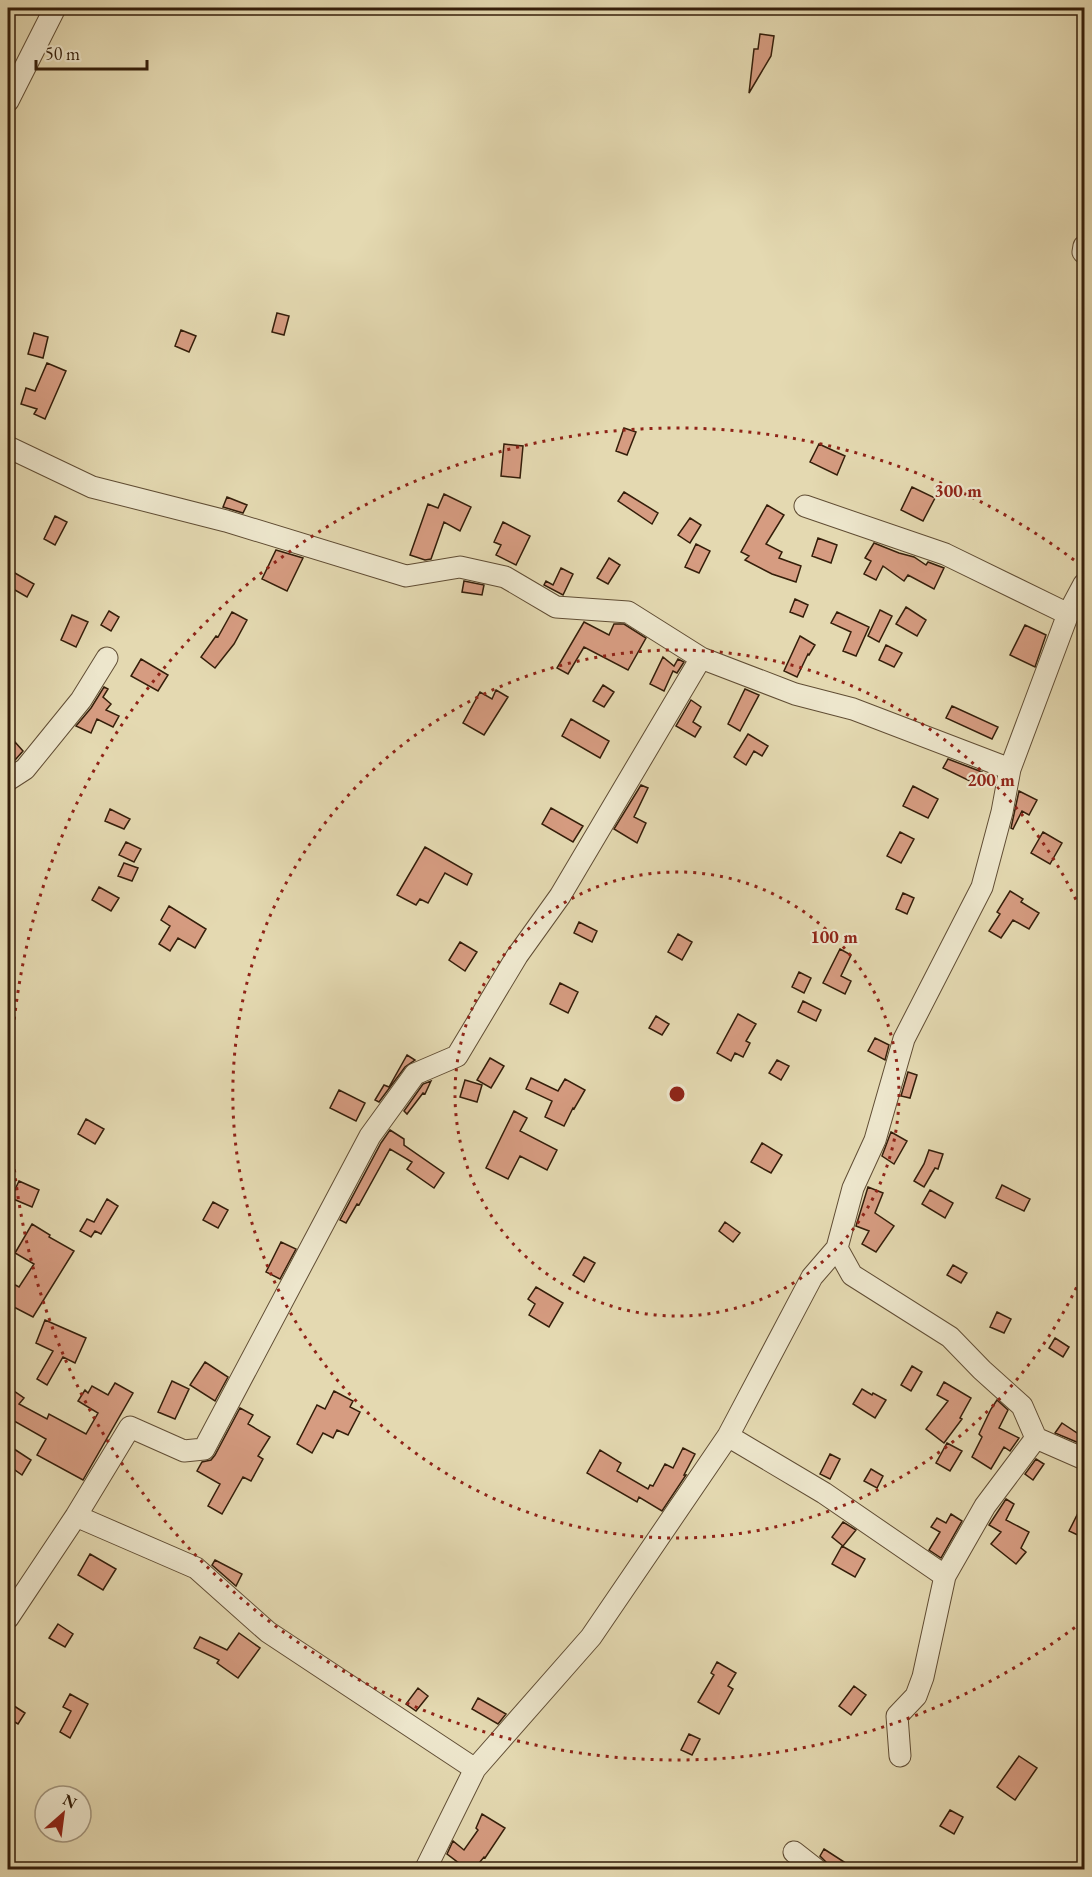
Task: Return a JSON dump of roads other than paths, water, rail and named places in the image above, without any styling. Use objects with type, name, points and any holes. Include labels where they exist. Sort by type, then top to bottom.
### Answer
[{"type":"street","points":[[8,101],[55,8]]},
{"type":"street","points":[[1084,246],[1084,253]]},
{"type":"street","points":[[8,447],[92,487],[226,521],[405,576],[460,567],[505,577],[556,607],[628,612],[701,658],[795,694],[853,709],[1011,769]]},
{"type":"street","points":[[806,506],[945,554],[1068,614]]},
{"type":"street","points":[[425,1869],[475,1769],[591,1637],[728,1436],[812,1277],[837,1248],[853,1188],[874,1140],[904,1039],[982,887],[1011,769],[1068,614],[1084,584]]},
{"type":"street","points":[[8,780],[25,770],[81,700],[107,658]]},
{"type":"street","points":[[8,1618],[76,1516],[130,1427],[184,1451],[204,1449],[370,1136],[415,1074],[458,1056],[518,956],[560,896],[701,658]]},
{"type":"street","points":[[837,1248],[852,1275],[950,1337],[1022,1406],[1036,1438],[1084,1459]]},
{"type":"street","points":[[728,1436],[824,1493],[945,1576]]},
{"type":"street","points":[[900,1756],[897,1716],[916,1696],[923,1677],[945,1576],[985,1506],[1036,1438]]},
{"type":"street","points":[[76,1516],[196,1568],[268,1632],[475,1769]]},
{"type":"street","points":[[794,1852],[817,1869]]}]
